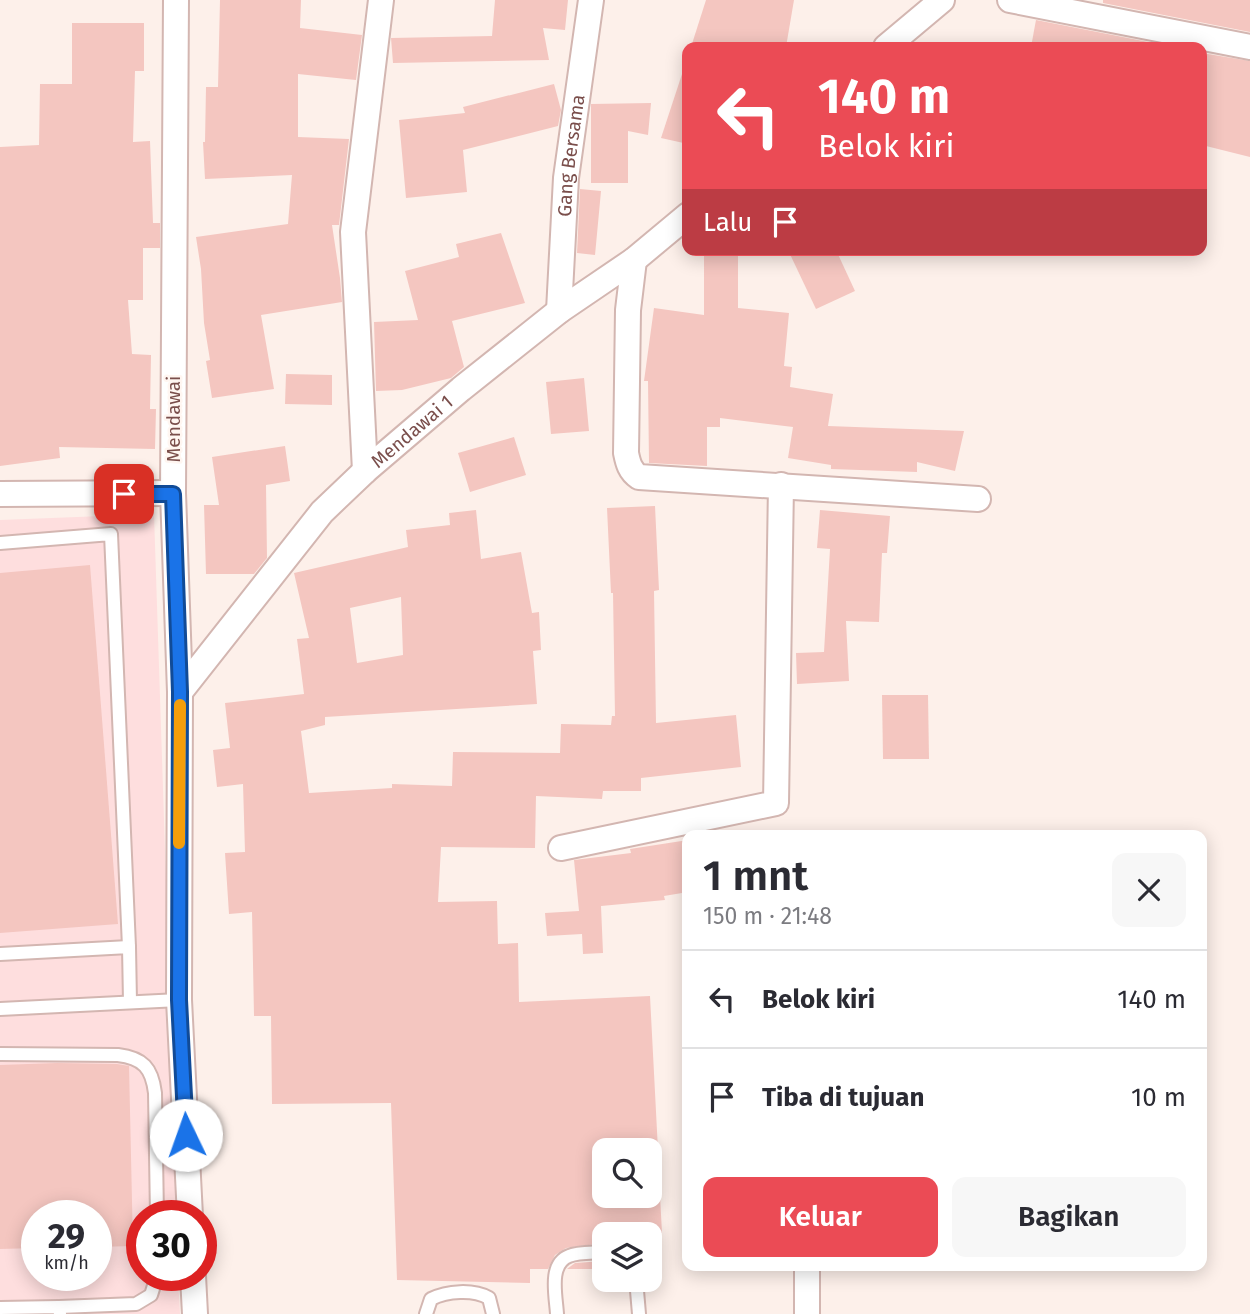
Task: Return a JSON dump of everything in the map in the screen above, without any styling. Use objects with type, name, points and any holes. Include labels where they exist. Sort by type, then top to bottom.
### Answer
[{"type":"street","name":"Mendawai","points":[[176,0],[173,494],[180,692],[179,1000],[189,1200]]},
{"type":"street","points":[[365,471],[353,232],[381,0]]},
{"type":"street","name":"Gang Bersama","points":[[559,311],[565,178],[591,0]]},
{"type":"street","points":[[892,42],[942,0]]},
{"type":"street","points":[[1010,0],[1250,47]]},
{"type":"street","name":"Mendawai 1","points":[[180,692],[322,512],[365,471],[461,388],[559,311],[634,260],[682,220]]},
{"type":"street","points":[[634,260],[628,310],[626,453],[633,473],[648,478],[978,499]]},
{"type":"street","points":[[561,848],[776,803],[781,485]]},
{"type":"street","points":[[0,494],[173,494]]},
{"type":"street","points":[[807,1271],[807,1314]]},
{"type":"street","points":[[193,1291],[195,1314]]},
{"type":"lane","points":[[0,543],[111,534],[130,1003]]},
{"type":"lane","points":[[0,954],[129,947]]},
{"type":"lane","points":[[0,1009],[179,1000]]},
{"type":"lane","points":[[0,1054],[118,1055],[133,1057],[144,1063],[154,1082],[157,1200]]},
{"type":"lane","points":[[557,1314],[555,1270],[561,1261],[570,1255],[592,1253]]},
{"type":"lane","points":[[0,1308],[60,1311],[136,1304],[151,1295],[152,1291]]},
{"type":"lane","points":[[637,1292],[639,1314]]},
{"type":"lane","points":[[426,1314],[431,1299],[443,1293],[480,1293],[489,1298],[492,1314]]},
{"type":"shaded area","points":[[154,514],[176,1200],[126,1200],[126,1291],[179,1291],[180,1314],[0,1314],[0,520]]},
{"type":"building","points":[[220,0],[301,0],[300,28],[362,35],[356,80],[298,74],[298,137],[349,139],[339,225],[332,225],[342,302],[261,315],[274,389],[212,398],[206,361],[210,360],[196,237],[288,224],[292,175],[205,179],[203,142],[206,87],[218,87]]},
{"type":"building","points":[[495,0],[568,0],[565,30],[543,28],[549,60],[393,63],[391,38],[492,36]]},
{"type":"building","points":[[706,0],[794,0],[787,42],[693,42]]},
{"type":"building","points":[[1103,0],[1250,0],[1250,32],[1103,3]]},
{"type":"building","points":[[1036,20],[1148,42],[1032,42]]},
{"type":"building","points":[[72,23],[144,23],[144,71],[135,71],[133,142],[150,141],[153,223],[160,223],[160,248],[143,248],[143,300],[128,300],[132,354],[151,355],[150,409],[156,409],[155,449],[59,447],[60,458],[0,466],[0,147],[39,145],[40,84],[72,84]]},
{"type":"building","points":[[1207,54],[1250,61],[1250,157],[1207,146]]},
{"type":"building","points":[[682,74],[682,143],[661,138]]},
{"type":"building","points":[[554,84],[561,110],[558,126],[463,150],[467,192],[406,198],[399,120],[465,113],[463,107]]},
{"type":"building","points":[[651,103],[648,135],[628,131],[628,183],[591,183],[591,104]]},
{"type":"building","points":[[580,189],[601,191],[595,255],[577,253]]},
{"type":"building","points":[[501,233],[525,303],[452,321],[464,367],[451,378],[402,390],[376,391],[374,322],[418,320],[405,271],[459,257],[456,244]]},
{"type":"building","points":[[704,256],[738,256],[738,308],[789,313],[784,366],[792,367],[790,387],[833,394],[828,426],[964,431],[955,471],[917,462],[917,472],[831,469],[831,465],[788,458],[793,427],[720,418],[720,427],[707,427],[707,466],[649,463],[648,381],[644,381],[654,308],[704,315]]},
{"type":"building","points":[[791,256],[839,256],[855,291],[816,309]]},
{"type":"building","points":[[286,374],[332,375],[332,405],[285,404]]},
{"type":"building","points":[[584,378],[589,431],[551,434],[546,382]]},
{"type":"building","points":[[514,437],[526,475],[470,492],[458,453]]},
{"type":"building","points":[[285,446],[290,481],[266,485],[267,558],[254,574],[206,574],[204,505],[219,505],[212,457]]},
{"type":"building","points":[[655,506],[659,590],[654,591],[656,723],[736,715],[741,767],[641,778],[641,791],[603,791],[602,799],[536,796],[535,848],[441,847],[438,902],[497,901],[498,944],[518,943],[519,1002],[650,996],[657,1138],[592,1138],[592,1208],[661,1208],[661,1222],[592,1222],[592,1245],[566,1248],[555,1255],[548,1269],[530,1269],[530,1283],[397,1280],[391,1103],[272,1104],[271,1016],[254,1016],[252,912],[229,914],[225,853],[245,852],[243,784],[217,787],[213,750],[230,748],[225,703],[304,694],[297,639],[309,638],[294,573],[408,547],[406,530],[450,525],[449,513],[476,510],[481,559],[521,552],[532,613],[539,612],[541,650],[533,651],[537,704],[325,717],[325,725],[301,731],[309,793],[392,788],[392,784],[452,786],[453,752],[560,753],[561,724],[611,725],[612,716],[615,716],[607,508]],"holes":[[[401,597],[403,655],[357,663],[350,608]]]},
{"type":"building","points":[[820,510],[890,516],[887,553],[882,553],[879,622],[846,621],[849,681],[797,684],[796,653],[824,652],[830,549],[817,548]]},
{"type":"building","points":[[90,565],[118,924],[0,933],[0,573]]},
{"type":"building","points":[[882,695],[928,695],[929,759],[883,759]]},
{"type":"building","points":[[682,841],[682,893],[664,896],[665,900],[601,906],[603,953],[583,954],[582,934],[547,936],[545,913],[579,911],[574,860],[631,853],[630,849]]},
{"type":"building","points":[[57,1063],[129,1066],[132,1200],[126,1200],[126,1246],[112,1247],[112,1200],[21,1200],[21,1248],[0,1249],[0,1065]]},
{"type":"building","points":[[592,1262],[592,1269],[567,1269],[575,1263]]},
{"type":"slow traffic","points":[[179,843],[180,705]]},
{"type":"route","points":[[124,494],[173,494],[180,692],[179,1000],[186,1135]]}]
